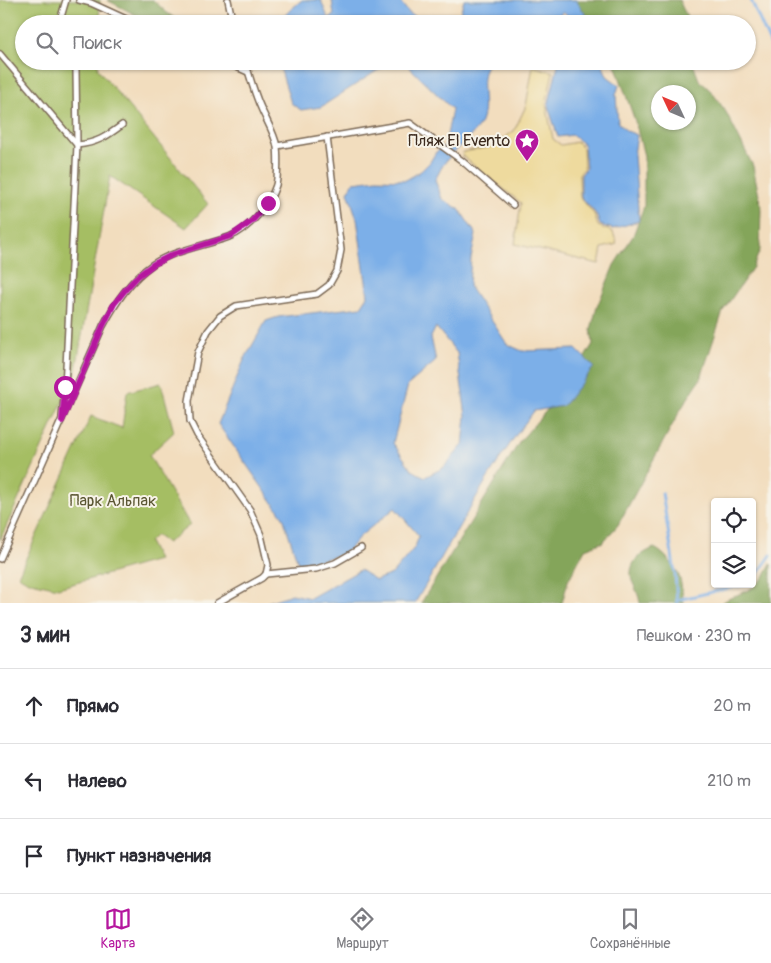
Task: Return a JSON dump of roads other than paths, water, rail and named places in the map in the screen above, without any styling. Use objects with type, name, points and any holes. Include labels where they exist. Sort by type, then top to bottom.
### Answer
[{"type":"lane","points":[[62,15],[66,0]]},
{"type":"lane","points":[[79,0],[91,3],[117,15]]},
{"type":"lane","points":[[228,0],[231,15]]},
{"type":"lane","points":[[0,54],[77,145]]},
{"type":"lane","points":[[62,421],[77,145],[76,70]]},
{"type":"lane","points":[[0,558],[114,304],[138,276],[154,264],[174,254],[231,236],[252,221],[268,203],[276,184],[277,146],[248,72],[243,70]]},
{"type":"lane","points":[[277,146],[410,123],[461,160],[513,205]]},
{"type":"lane","points":[[77,145],[94,143],[108,136],[122,125]]},
{"type":"lane","points":[[217,603],[262,578],[266,574],[268,565],[250,510],[197,435],[190,421],[189,401],[198,352],[208,331],[220,316],[236,306],[317,294],[330,285],[338,271],[341,250],[327,137]]},
{"type":"lane","points":[[266,574],[316,569],[335,563],[361,548]]},
{"type":"water","points":[[302,0],[321,0],[327,15],[285,15]]},
{"type":"water","points":[[332,0],[399,0],[412,15],[334,15]]},
{"type":"water","points":[[464,0],[576,0],[586,15],[567,15],[563,11],[560,15],[460,15]]},
{"type":"water","points":[[281,70],[379,70],[321,107],[301,110],[291,103]]},
{"type":"water","points":[[412,70],[485,70],[483,75],[484,106],[481,122],[475,131],[445,162],[435,180],[442,199],[459,209],[476,234],[471,258],[469,286],[507,344],[522,351],[576,349],[594,367],[563,406],[534,411],[486,481],[415,603],[265,603],[292,594],[310,598],[360,570],[376,580],[392,574],[415,547],[419,536],[395,508],[359,537],[346,553],[299,566],[283,517],[218,424],[244,360],[266,321],[278,317],[361,307],[368,296],[357,219],[348,192],[354,182],[377,179],[406,180],[421,171],[436,152],[445,146],[452,109]],"holes":[[[436,327],[457,353],[466,416],[463,445],[443,468],[425,477],[412,470],[393,443],[408,385],[436,361],[431,337]]]},
{"type":"water","points":[[557,70],[605,70],[607,76],[619,85],[616,95],[618,123],[627,131],[637,135],[634,155],[639,221],[613,229],[600,225],[596,214],[581,197],[581,175],[586,168],[584,145],[573,135],[558,137],[548,106]]},
{"type":"waterway","points":[[751,0],[771,46]]},
{"type":"waterway","points":[[662,493],[675,573],[677,603]]},
{"type":"waterway","points":[[756,576],[771,555]]},
{"type":"waterway","points":[[677,600],[730,588]]},
{"type":"place","name":"Пляж El Evento","points":[[527,162]]},
{"type":"park label","name":"Парк Альпак","points":[[113,501]]}]
